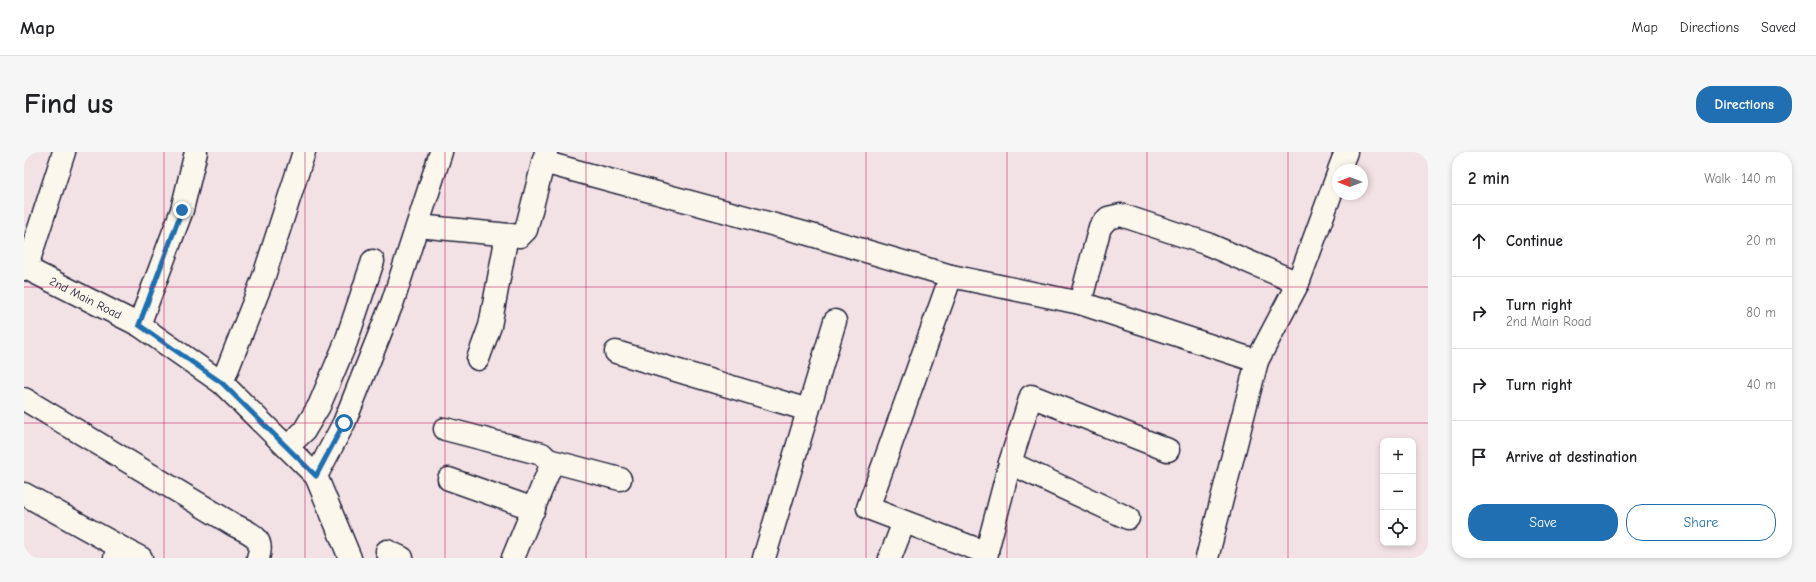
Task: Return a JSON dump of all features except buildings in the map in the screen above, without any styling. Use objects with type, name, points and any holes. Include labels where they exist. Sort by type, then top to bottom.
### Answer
[{"type":"street","points":[[25,268],[64,152]]},
{"type":"street","points":[[139,325],[182,210],[196,152]]},
{"type":"street","points":[[222,383],[264,279],[304,152]]},
{"type":"street","points":[[316,476],[344,423],[393,301],[441,152]]},
{"type":"street","points":[[1342,164],[1346,152]]},
{"type":"street","points":[[418,226],[520,236],[526,230],[545,157],[951,276],[1080,303],[1257,361]]},
{"type":"street","points":[[1207,558],[1257,361],[1298,283],[1332,190]]},
{"type":"street","points":[[1080,303],[1100,227],[1108,218],[1121,215],[1205,243],[1298,283]]},
{"type":"street","points":[[478,359],[490,326],[507,235]]},
{"type":"street","points":[[287,448],[304,431],[319,406],[346,342],[373,261]]},
{"type":"street","name":"2nd Main Road","points":[[25,268],[139,325],[222,383],[316,476],[350,558]]},
{"type":"street","points":[[951,276],[868,508],[986,556],[1010,464],[1031,396],[1168,450]]},
{"type":"street","points":[[764,558],[835,321]]},
{"type":"street","points":[[616,352],[808,410]]},
{"type":"street","points":[[24,399],[234,525],[254,534],[259,542],[260,550],[258,558]]},
{"type":"street","points":[[444,430],[542,454],[548,460],[620,479]]},
{"type":"street","points":[[513,558],[550,468],[548,460]]},
{"type":"street","points":[[1010,464],[1128,518]]},
{"type":"street","points":[[449,479],[534,509]]},
{"type":"street","points":[[24,494],[117,552],[140,558]]},
{"type":"street","points":[[890,558],[904,522]]},
{"type":"route","points":[[182,210],[139,325],[222,383],[316,476],[344,423]]}]
